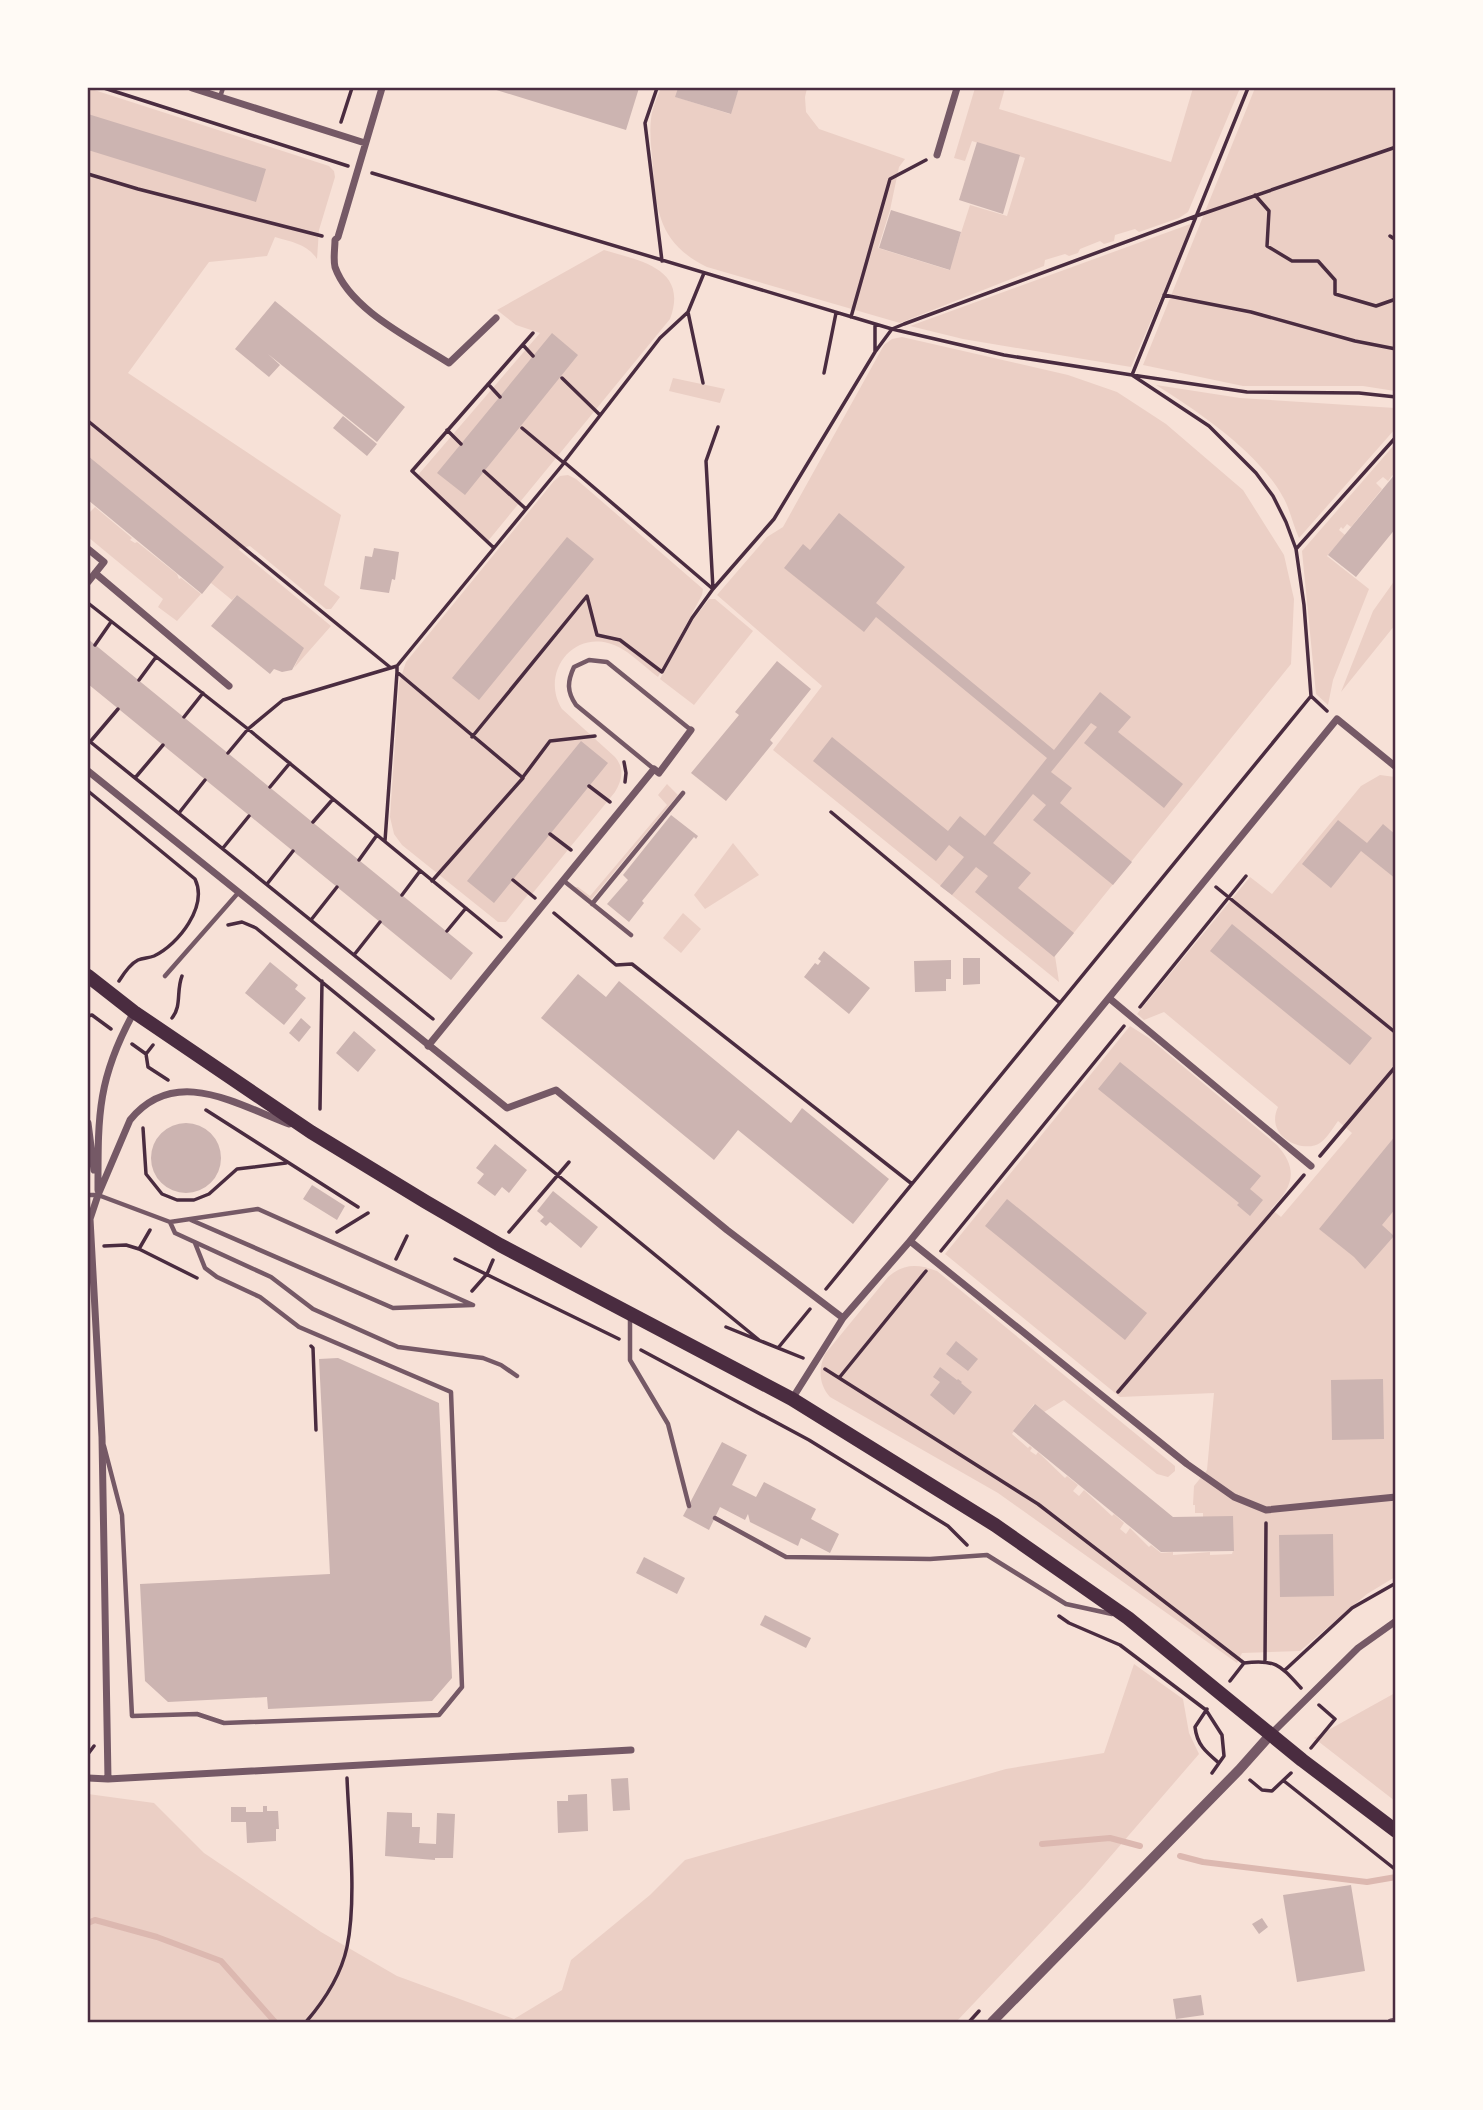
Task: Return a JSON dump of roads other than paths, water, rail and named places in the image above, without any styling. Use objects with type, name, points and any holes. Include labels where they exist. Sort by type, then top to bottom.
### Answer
[{"type":"main road","points":[[88,976],[134,1012],[311,1132],[500,1245],[792,1399],[995,1525],[1128,1618],[1395,1831]]},
{"type":"street","points":[[192,88],[365,143]]},
{"type":"street","points":[[382,88],[335,240],[334,264],[344,286],[365,308],[449,363],[496,318]]},
{"type":"street","points":[[937,155],[957,88]]},
{"type":"street","points":[[88,549],[104,562],[88,582]]},
{"type":"street","points":[[95,573],[229,685]]},
{"type":"street","points":[[792,1399],[843,1318],[910,1241],[1337,719],[1395,767]]},
{"type":"street","points":[[428,1046],[654,769],[659,773],[691,730]]},
{"type":"street","points":[[88,771],[506,1108],[556,1090],[727,1230],[843,1318]]},
{"type":"street","points":[[1109,998],[1311,1167]]},
{"type":"street","points":[[98,1195],[98,1116],[103,1086],[111,1060],[134,1012]]},
{"type":"street","points":[[108,1779],[102,1437],[90,1219],[130,1120],[138,1110],[160,1095],[181,1091],[200,1092],[311,1132]]},
{"type":"street","points":[[88,1123],[98,1195]]},
{"type":"street","points":[[910,1241],[1187,1464],[1234,1497],[1266,1510],[1395,1497]]},
{"type":"street","points":[[992,2022],[1230,1780],[1271,1734],[1358,1648],[1395,1621]]},
{"type":"street","points":[[88,1778],[631,1750]]},
{"type":"lane","points":[[220,97],[223,88]]},
{"type":"lane","points":[[654,769],[576,705],[570,697],[568,687],[574,667],[582,662],[598,659],[607,662],[691,730]]},
{"type":"lane","points":[[592,904],[683,793]]},
{"type":"lane","points":[[563,880],[631,935]]},
{"type":"lane","points":[[165,976],[238,893]]},
{"type":"lane","points":[[88,1195],[98,1195],[170,1222],[190,1219],[258,1209],[472,1305],[393,1308],[190,1219]]},
{"type":"lane","points":[[170,1222],[175,1233],[271,1276],[313,1309],[398,1347],[483,1358],[501,1365],[517,1376]]},
{"type":"lane","points":[[102,1437],[122,1516],[132,1716],[197,1714],[224,1723],[439,1715],[462,1687],[451,1392],[299,1327],[260,1297],[217,1277],[205,1268],[195,1242]]},
{"type":"lane","points":[[630,1313],[630,1360],[668,1424],[689,1506]]},
{"type":"lane","points":[[715,1518],[786,1557],[930,1559],[987,1555],[1066,1604],[1128,1618]]},
{"type":"waterway","points":[[1042,1844],[1110,1838],[1140,1846]]},
{"type":"waterway","points":[[1180,1856],[1203,1862],[1367,1882],[1396,1877]]},
{"type":"waterway","points":[[88,1923],[95,1920],[157,1937],[221,1961],[275,2022]]}]
